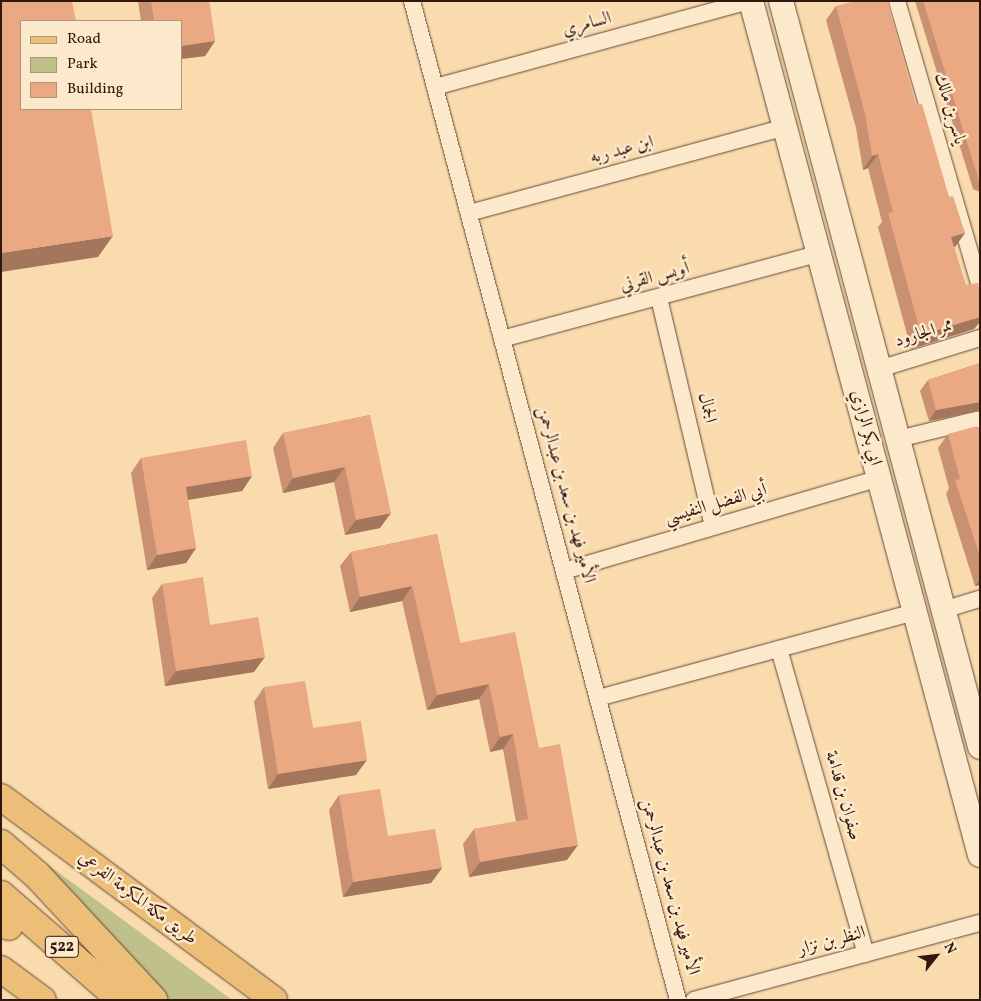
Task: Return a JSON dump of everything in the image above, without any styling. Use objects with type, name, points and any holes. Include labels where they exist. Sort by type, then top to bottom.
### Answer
[{"type":"highway","points":[[1,844],[37,875],[154,1000]]},
{"type":"highway","name":"522","points":[[1,895],[122,1000]]},
{"type":"highway","name":"522","points":[[4,922],[94,1000]]},
{"type":"main road","name":"طريق مكة المكرمة الفرعي","points":[[1,797],[274,1000]]},
{"type":"main road","points":[[1,969],[43,1000]]},
{"type":"street","name":"الأمير فهد بن سعد بن عبدالرحمن","points":[[412,1],[678,1000]]},
{"type":"street","name":"السامري","points":[[435,87],[750,1]]},
{"type":"street","name":"ابي بكر الرازي","points":[[750,1],[980,853]]},
{"type":"street","name":"ياسر بن مالك","points":[[897,1],[980,286]]},
{"type":"street","name":"ابي بكر الرازي","points":[[783,2],[980,746]]},
{"type":"street","name":"ابن عبد ربه","points":[[469,213],[785,127]]},
{"type":"street","name":"أويس القرني","points":[[502,340],[817,254]]},
{"type":"street","name":"الجمال","points":[[659,298],[713,527]]},
{"type":"street","name":"ممر الجارود","points":[[879,369],[980,338]]},
{"type":"street","points":[[898,439],[980,418]]},
{"type":"street","name":"أبي الفضل النفيسي","points":[[564,571],[879,478]]},
{"type":"street","points":[[943,610],[980,599]]},
{"type":"street","points":[[598,698],[914,612]]},
{"type":"street","name":"صفوان بن قدامة","points":[[779,649],[866,954]]},
{"type":"street","name":"النظر بن نزار","points":[[694,1000],[980,923]]},
{"type":"green space","points":[[47,864],[232,1000],[109,1000]]},
{"type":"building","points":[[1,1],[72,1],[76,20],[20,20],[20,110],[91,110],[113,236],[1,253]]},
{"type":"building","points":[[151,1],[209,1],[215,41],[182,46],[182,20],[154,20]]},
{"type":"building","points":[[855,1],[888,1],[916,105],[922,104],[949,197],[953,196],[965,233],[951,237],[966,285],[978,283],[980,293],[980,317],[921,335],[888,213],[893,212],[878,154],[872,156],[865,114],[836,6]]},
{"type":"building","points":[[923,1],[980,1],[980,182],[979,181]]},
{"type":"building","points":[[980,363],[980,402],[936,410],[928,380]]},
{"type":"building","points":[[370,415],[391,513],[356,520],[345,467],[293,478],[283,433]]},
{"type":"building","points":[[977,426],[978,430],[980,430],[980,557],[955,480],[960,479],[948,434]]},
{"type":"building","points":[[246,440],[252,476],[186,487],[196,548],[157,555],[141,458]]},
{"type":"building","points":[[437,534],[460,643],[515,632],[539,748],[560,744],[578,845],[480,862],[474,829],[528,819],[513,734],[500,737],[489,684],[437,695],[412,586],[360,597],[351,552]]},
{"type":"building","points":[[203,577],[210,625],[258,617],[265,657],[176,671],[162,584]]},
{"type":"building","points":[[305,681],[313,728],[361,721],[367,760],[278,774],[264,687]]},
{"type":"building","points":[[380,789],[388,836],[435,829],[442,868],[353,882],[339,795]]}]
